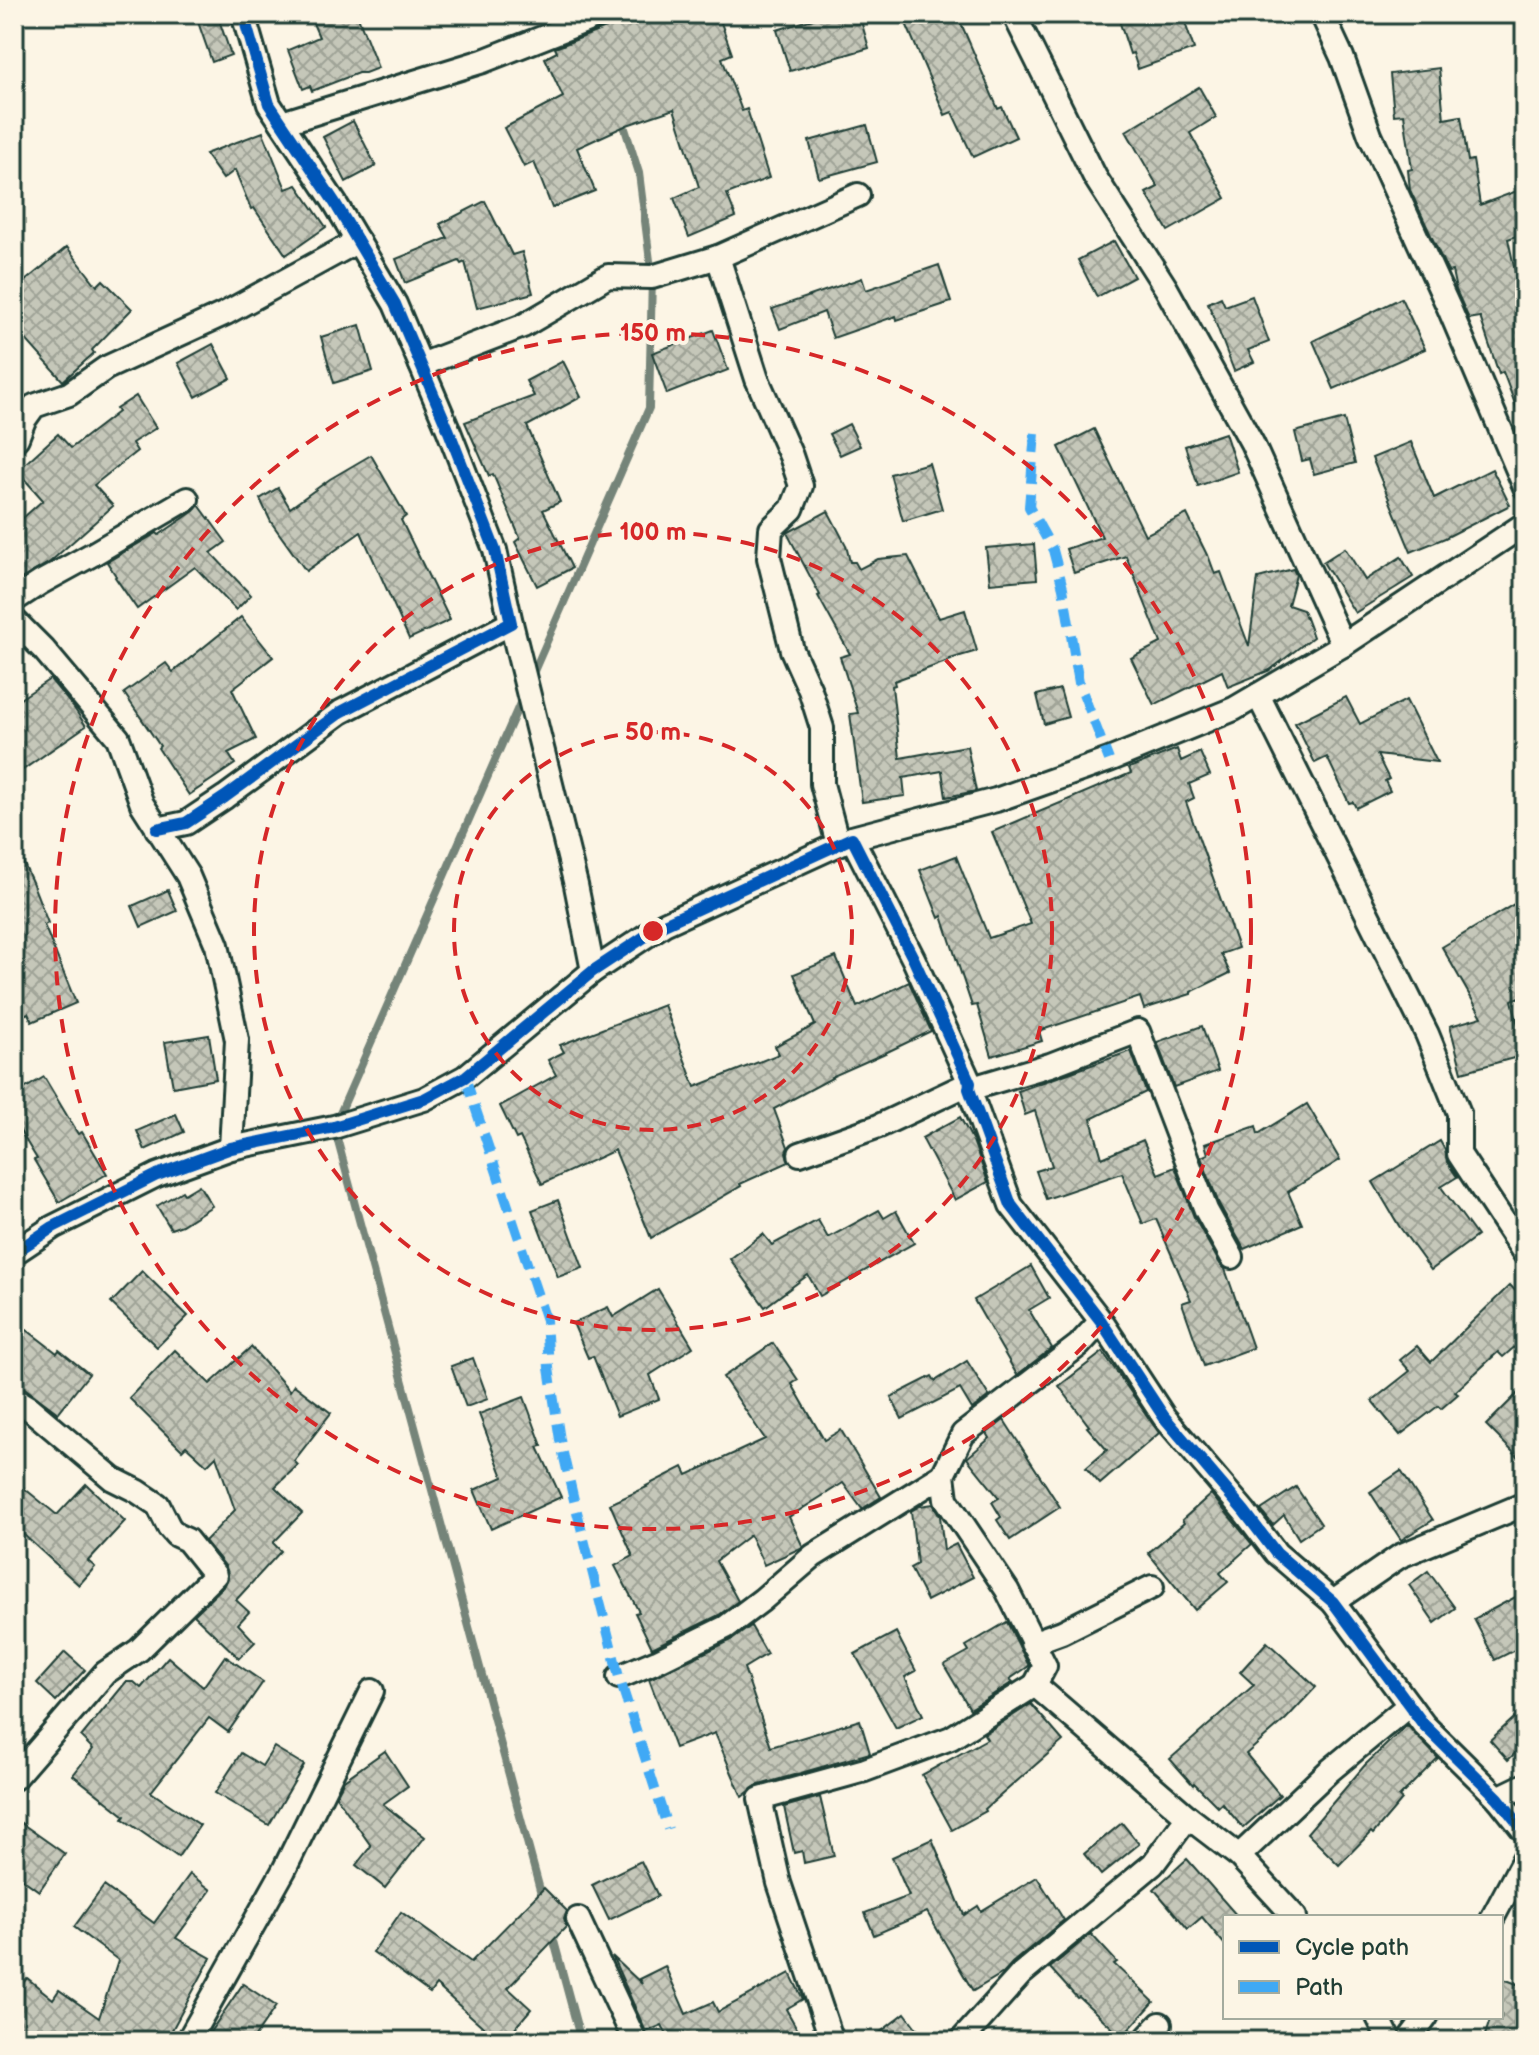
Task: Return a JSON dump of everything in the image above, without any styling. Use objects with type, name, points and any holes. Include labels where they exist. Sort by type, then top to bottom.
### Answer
[{"type":"street","points":[[243,14],[269,104],[395,304],[495,550],[576,885],[593,971]]},
{"type":"street","points":[[282,123],[483,61],[603,14]]},
{"type":"street","points":[[1014,14],[1095,177],[1166,288],[1252,443],[1343,645]]},
{"type":"street","points":[[1322,14],[1342,57],[1370,135],[1449,308],[1525,487]]},
{"type":"street","points":[[421,365],[523,326],[608,276],[652,277],[718,257],[858,195]]},
{"type":"street","points":[[14,441],[34,406],[69,394],[106,368],[226,313],[358,241]]},
{"type":"street","points":[[718,257],[757,379],[801,486],[792,509],[771,529],[769,558],[792,650],[810,690],[822,728],[822,784],[845,841],[914,960],[970,1086],[1011,1205],[1101,1321],[1164,1417],[1276,1553],[1333,1602],[1424,1725],[1498,1798],[1525,1832]]},
{"type":"street","points":[[14,600],[187,499]]},
{"type":"street","points":[[14,1253],[53,1227],[157,1175],[231,1148],[334,1127],[424,1099],[465,1077],[593,971],[664,924],[845,841],[996,800],[1109,760],[1234,709],[1343,645],[1525,524]]},
{"type":"street","points":[[14,620],[44,650],[118,738],[142,804],[188,876],[217,945],[237,1040],[231,1148]]},
{"type":"street","points":[[157,829],[186,823],[341,712],[511,623]]},
{"type":"street","points":[[1258,695],[1427,1034],[1459,1113],[1459,1154],[1525,1254]]},
{"type":"street","points":[[800,1154],[879,1126],[970,1086],[1050,1065],[1138,1031],[1206,1210],[1232,1257]]},
{"type":"street","points":[[619,1677],[726,1627],[813,1556],[943,1475],[963,1434],[1079,1345],[1101,1321]]},
{"type":"street","points":[[14,1399],[29,1408],[113,1479],[158,1505],[169,1527],[187,1540],[215,1575],[139,1650],[105,1673],[14,1778]]},
{"type":"street","points":[[832,2041],[779,1883],[760,1799],[865,1770],[951,1738],[1035,1685],[1045,1666],[1007,1590],[946,1499],[943,1475]]},
{"type":"street","points":[[1333,1602],[1400,1556],[1525,1504]]},
{"type":"street","points":[[1032,1643],[1062,1632],[1152,1587]]},
{"type":"street","points":[[1035,1685],[1188,1817],[1239,1856],[1293,1915]]},
{"type":"street","points":[[188,2041],[284,1870],[372,1691]]},
{"type":"street","points":[[1239,1856],[1328,1772],[1409,1705]]},
{"type":"street","points":[[1498,1798],[1525,1785]]},
{"type":"street","points":[[961,2041],[1021,1974],[1153,1864],[1188,1817]]},
{"type":"street","points":[[1494,1915],[1525,1857]]},
{"type":"street","points":[[578,1919],[635,2041]]},
{"type":"street","points":[[1379,2019],[1390,2041]]},
{"type":"street","points":[[1408,2041],[1424,2019]]},
{"type":"street","points":[[1144,2041],[1160,2024]]},
{"type":"building","points":[[217,14],[231,55],[212,62],[197,19]]},
{"type":"building","points":[[309,14],[357,14],[378,68],[312,91],[310,86],[303,89],[288,50],[319,37]]},
{"type":"building","points":[[617,14],[718,14],[732,54],[722,58],[742,111],[747,109],[769,178],[727,194],[736,217],[689,237],[674,198],[699,187],[674,109],[627,125],[577,148],[595,191],[552,208],[534,162],[524,167],[504,128],[563,97],[545,58],[557,52],[555,48],[609,27]]},
{"type":"building","points":[[829,14],[859,14],[869,48],[790,71],[777,30]]},
{"type":"building","points":[[902,14],[957,14],[998,109],[1002,107],[1016,137],[973,157],[952,112],[945,115]]},
{"type":"building","points":[[1117,14],[1182,14],[1194,49],[1138,69]]},
{"type":"building","points":[[1439,68],[1444,119],[1461,116],[1468,161],[1473,160],[1480,205],[1525,188],[1525,233],[1508,239],[1525,316],[1525,425],[1503,372],[1499,374],[1480,317],[1469,319],[1456,290],[1452,271],[1448,272],[1410,190],[1408,170],[1412,169],[1404,114],[1394,115],[1390,74]]},
{"type":"building","points":[[1199,87],[1216,117],[1190,133],[1226,198],[1168,231],[1146,193],[1158,187],[1126,131]]},
{"type":"building","points":[[353,121],[376,166],[346,182],[323,137]]},
{"type":"building","points":[[867,125],[877,162],[819,178],[809,141]]},
{"type":"building","points":[[263,132],[286,189],[297,185],[326,227],[286,255],[254,208],[251,209],[235,170],[223,179],[205,154]]},
{"type":"building","points":[[485,201],[512,255],[522,252],[533,293],[477,308],[465,262],[461,264],[459,261],[405,283],[396,259],[448,238],[440,224]]},
{"type":"building","points":[[1114,241],[1134,277],[1097,297],[1078,260]]},
{"type":"building","points":[[67,247],[97,286],[103,280],[132,309],[92,350],[94,353],[63,381],[23,336],[14,343],[14,290]]},
{"type":"building","points":[[939,265],[951,302],[897,320],[896,316],[833,338],[824,312],[780,329],[772,309],[862,278],[866,290]]},
{"type":"building","points":[[1252,296],[1269,342],[1248,350],[1254,362],[1234,371],[1208,303],[1221,297],[1225,306]]},
{"type":"building","points":[[1401,298],[1425,349],[1334,389],[1313,341]]},
{"type":"building","points":[[360,325],[373,371],[334,383],[321,337]]},
{"type":"building","points":[[713,330],[728,370],[667,394],[652,353]]},
{"type":"building","points":[[213,344],[231,378],[196,397],[178,363]]},
{"type":"building","points":[[563,361],[581,397],[527,426],[560,502],[543,510],[572,568],[537,586],[515,542],[520,538],[493,474],[489,476],[465,422],[534,396],[526,381]]},
{"type":"building","points":[[136,396],[156,428],[132,443],[137,451],[94,485],[113,506],[50,562],[14,583],[14,526],[43,500],[17,471],[58,434],[71,448]]},
{"type":"building","points":[[1344,419],[1355,463],[1314,474],[1310,459],[1302,461],[1295,432]]},
{"type":"building","points":[[849,424],[860,446],[840,455],[829,434]]},
{"type":"building","points":[[1094,429],[1145,535],[1187,514],[1215,574],[1221,572],[1249,646],[1258,578],[1293,569],[1296,575],[1288,605],[1303,610],[1313,637],[1270,670],[1228,687],[1222,671],[1154,705],[1131,658],[1161,643],[1126,556],[1074,573],[1066,549],[1102,537],[1059,447]]},
{"type":"building","points":[[1225,433],[1238,472],[1198,486],[1185,446]]},
{"type":"building","points":[[1411,442],[1434,498],[1492,469],[1510,505],[1411,552],[1372,458]]},
{"type":"building","points":[[371,455],[406,516],[401,520],[450,620],[409,639],[361,532],[306,571],[271,522],[260,499],[278,488],[290,508]]},
{"type":"building","points":[[929,463],[942,509],[903,521],[890,474]]},
{"type":"building","points":[[199,505],[226,542],[211,553],[251,595],[236,610],[195,567],[137,609],[107,562],[157,533],[159,535]]},
{"type":"building","points":[[828,511],[846,545],[850,562],[855,562],[859,569],[878,559],[908,556],[939,618],[965,610],[977,651],[894,681],[895,685],[892,686],[900,758],[967,746],[976,791],[946,797],[942,771],[903,778],[905,796],[862,802],[850,714],[858,713],[840,657],[850,654],[787,533]]},
{"type":"building","points":[[1034,544],[1037,579],[990,583],[986,548]]},
{"type":"building","points":[[1345,548],[1365,580],[1401,557],[1413,577],[1355,613],[1323,562]]},
{"type":"building","points":[[241,617],[273,657],[232,689],[256,739],[228,753],[235,764],[189,795],[124,693],[166,663],[173,672]]},
{"type":"building","points":[[50,679],[86,726],[14,776],[14,703]]},
{"type":"building","points":[[1060,689],[1068,717],[1044,724],[1037,695]]},
{"type":"building","points":[[1346,697],[1360,724],[1406,700],[1437,762],[1377,755],[1389,779],[1385,781],[1390,791],[1356,808],[1353,802],[1349,803],[1327,757],[1315,763],[1295,723]]},
{"type":"building","points":[[1177,749],[1181,761],[1200,752],[1210,775],[1189,784],[1194,798],[1186,802],[1238,948],[1221,954],[1230,973],[1191,994],[1144,1009],[1140,997],[1039,1031],[1042,1041],[992,1056],[977,1005],[972,1006],[942,916],[939,918],[920,870],[956,856],[989,938],[1031,924],[992,832],[1131,773],[1129,768]]},
{"type":"building","points":[[14,842],[48,923],[44,925],[76,1003],[32,1022],[28,1013],[14,1020]]},
{"type":"building","points":[[168,890],[177,911],[141,927],[132,906]]},
{"type":"building","points":[[1516,903],[1525,919],[1525,995],[1512,1000],[1525,1055],[1462,1072],[1450,1026],[1482,1017],[1442,947]]},
{"type":"building","points":[[836,957],[857,1007],[909,982],[931,1031],[831,1077],[774,1109],[788,1147],[789,1162],[740,1184],[651,1238],[615,1150],[542,1184],[520,1137],[516,1139],[500,1106],[556,1075],[548,1060],[564,1052],[560,1045],[664,1005],[695,1087],[779,1054],[775,1046],[815,1025],[794,974]]},
{"type":"building","points":[[1202,1026],[1218,1071],[1174,1087],[1157,1042]]},
{"type":"building","points":[[209,1035],[216,1079],[173,1087],[165,1042]]},
{"type":"building","points":[[1131,1051],[1146,1092],[1091,1119],[1102,1158],[1143,1140],[1158,1174],[1175,1167],[1194,1217],[1225,1269],[1253,1348],[1204,1366],[1182,1303],[1191,1300],[1156,1219],[1143,1224],[1122,1173],[1046,1199],[1036,1171],[1052,1166],[1035,1111],[1025,1115],[1018,1091]]},
{"type":"building","points":[[44,1077],[78,1134],[82,1132],[107,1174],[59,1202],[14,1121],[14,1095]]},
{"type":"building","points":[[1307,1104],[1340,1160],[1288,1192],[1302,1224],[1244,1249],[1219,1204],[1201,1157],[1208,1154],[1205,1144],[1256,1126],[1258,1134]]},
{"type":"building","points":[[176,1114],[184,1132],[145,1150],[137,1131]]},
{"type":"building","points":[[960,1117],[973,1141],[988,1182],[955,1200],[922,1138]]},
{"type":"building","points":[[1440,1141],[1447,1162],[1457,1177],[1441,1187],[1477,1236],[1431,1270],[1399,1226],[1373,1182]]},
{"type":"building","points":[[199,1185],[212,1206],[171,1229],[157,1206]]},
{"type":"building","points":[[558,1200],[583,1268],[558,1277],[532,1210]]},
{"type":"building","points":[[879,1210],[884,1218],[896,1211],[914,1243],[820,1296],[808,1275],[765,1307],[730,1259],[763,1234],[772,1245],[818,1220],[828,1238]]},
{"type":"building","points":[[1031,1266],[1049,1298],[1029,1310],[1052,1348],[1017,1375],[974,1300]]},
{"type":"building","points":[[142,1271],[188,1316],[157,1347],[111,1303]]},
{"type":"building","points":[[1510,1285],[1525,1301],[1525,1338],[1503,1357],[1498,1352],[1441,1409],[1438,1406],[1400,1435],[1372,1401],[1410,1371],[1400,1360],[1417,1346],[1431,1362]]},
{"type":"building","points":[[658,1289],[693,1347],[650,1375],[659,1399],[617,1416],[593,1356],[588,1358],[573,1323],[608,1307],[613,1317]]},
{"type":"building","points":[[14,1320],[89,1374],[58,1413],[14,1380]]},
{"type":"building","points":[[773,1343],[798,1380],[792,1384],[824,1440],[841,1430],[881,1497],[862,1509],[843,1483],[789,1517],[803,1547],[764,1565],[750,1535],[716,1561],[738,1601],[719,1615],[652,1648],[635,1613],[639,1612],[615,1566],[633,1556],[610,1504],[683,1467],[687,1475],[765,1439],[723,1377]]},
{"type":"building","points":[[251,1347],[290,1391],[294,1385],[331,1413],[294,1461],[298,1465],[275,1487],[302,1513],[273,1543],[281,1551],[236,1600],[249,1612],[238,1624],[255,1642],[239,1658],[194,1615],[225,1585],[228,1578],[226,1567],[205,1541],[235,1510],[216,1456],[207,1465],[186,1446],[182,1450],[129,1398],[175,1350],[210,1384]]},
{"type":"building","points":[[1103,1352],[1159,1433],[1100,1484],[1086,1468],[1107,1450],[1059,1386]]},
{"type":"building","points":[[473,1358],[488,1399],[466,1407],[451,1366]]},
{"type":"building","points":[[967,1361],[989,1396],[972,1409],[960,1389],[902,1419],[891,1397],[932,1376],[935,1381]]},
{"type":"building","points":[[1525,1386],[1525,1464],[1486,1425]]},
{"type":"building","points":[[524,1397],[542,1446],[538,1447],[561,1497],[491,1529],[474,1490],[503,1477],[479,1414]]},
{"type":"building","points":[[1004,1420],[1060,1507],[1010,1540],[997,1520],[1001,1517],[992,1502],[999,1498],[967,1458],[990,1438],[987,1433]]},
{"type":"building","points":[[1401,1471],[1433,1520],[1401,1540],[1370,1492]]},
{"type":"building","points":[[14,1480],[57,1515],[86,1484],[125,1521],[88,1561],[95,1567],[79,1585],[14,1526]]},
{"type":"building","points":[[1296,1487],[1321,1524],[1299,1539],[1284,1515],[1273,1525],[1261,1510]]},
{"type":"building","points":[[1211,1494],[1252,1544],[1220,1573],[1228,1582],[1195,1610],[1148,1553],[1184,1523],[1182,1520]]},
{"type":"building","points":[[933,1504],[940,1516],[944,1550],[956,1544],[973,1577],[927,1601],[910,1568],[917,1564],[911,1511]]},
{"type":"building","points":[[1428,1571],[1455,1608],[1435,1623],[1409,1585]]},
{"type":"building","points":[[1525,1592],[1525,1645],[1495,1660],[1474,1619]]},
{"type":"building","points":[[1007,1622],[1029,1666],[1010,1679],[1013,1682],[970,1709],[944,1665],[969,1651],[966,1646]]},
{"type":"building","points":[[751,1626],[767,1654],[744,1668],[771,1747],[860,1720],[870,1753],[756,1786],[742,1797],[715,1733],[675,1748],[649,1679],[732,1640]]},
{"type":"building","points":[[896,1632],[916,1671],[905,1677],[923,1715],[896,1728],[855,1654]]},
{"type":"building","points":[[1267,1642],[1316,1687],[1246,1754],[1280,1795],[1243,1828],[1222,1803],[1218,1807],[1170,1759],[1254,1685],[1240,1672]]},
{"type":"building","points":[[65,1652],[85,1670],[56,1701],[37,1683]]},
{"type":"building","points":[[225,1656],[263,1682],[228,1732],[209,1718],[151,1792],[200,1825],[178,1857],[123,1819],[125,1816],[73,1775],[93,1749],[81,1737],[126,1682],[134,1682],[141,1688],[168,1657],[203,1687]]},
{"type":"building","points":[[1031,1704],[1063,1741],[986,1811],[952,1830],[922,1775],[987,1739],[984,1734]]},
{"type":"building","points":[[1525,1708],[1525,1744],[1508,1760],[1490,1740]]},
{"type":"building","points":[[1407,1725],[1438,1758],[1399,1797],[1402,1800],[1373,1834],[1371,1832],[1339,1865],[1307,1833],[1365,1765]]},
{"type":"building","points":[[274,1747],[304,1765],[269,1825],[215,1793],[241,1753],[262,1766]]},
{"type":"building","points":[[385,1751],[408,1786],[383,1804],[425,1837],[385,1888],[356,1865],[371,1846],[336,1796],[344,1780]]},
{"type":"building","points":[[820,1797],[834,1856],[804,1863],[802,1851],[794,1853],[784,1807]]},
{"type":"building","points":[[14,1818],[65,1854],[39,1891],[14,1873]]},
{"type":"building","points":[[1122,1823],[1139,1844],[1101,1875],[1084,1854]]},
{"type":"building","points":[[932,1839],[964,1915],[978,1906],[981,1911],[1037,1877],[1064,1920],[1003,1973],[973,1991],[927,1912],[874,1935],[865,1913],[909,1896],[892,1857]]},
{"type":"building","points":[[1187,1859],[1236,1915],[1223,1915],[1223,1943],[1202,1917],[1188,1929],[1154,1889]]},
{"type":"building","points":[[641,1861],[658,1896],[609,1920],[592,1885]]},
{"type":"building","points":[[190,1874],[211,1890],[176,1938],[211,1958],[166,2041],[32,2041],[14,2028],[14,1994],[27,1978],[53,1999],[59,1990],[99,2018],[118,1960],[74,1927],[104,1886],[154,1923]]},
{"type":"building","points":[[544,1888],[567,1911],[564,1919],[566,1927],[508,1988],[531,2009],[504,2041],[499,2041],[436,1985],[430,1993],[373,1952],[401,1912],[471,1962]]},
{"type":"building","points":[[1091,1934],[1117,1962],[1114,1964],[1154,2002],[1122,2037],[1077,1998],[1050,1968]]},
{"type":"building","points":[[612,1956],[642,1984],[639,1979],[665,1966],[686,2014],[713,2002],[718,2012],[790,1973],[803,1999],[786,2009],[804,2041],[747,2041],[743,2034],[729,2041],[670,2041],[662,2025],[646,2032]]},
{"type":"building","points":[[1503,1979],[1525,1987],[1525,2041],[1483,2041],[1490,2019],[1503,2019]]},
{"type":"building","points":[[243,1984],[276,2006],[252,2041],[204,2041]]},
{"type":"building","points":[[905,2013],[926,2041],[869,2041]]},
{"type":"waterway","points":[[531,678],[649,408],[652,277],[639,173],[621,116]]},
{"type":"waterway","points":[[524,694],[334,1127],[543,1901]]},
{"type":"waterway","points":[[551,1930],[581,2041]]},
{"type":"marked path","points":[[1035,433],[1029,507],[1053,550],[1063,588],[1079,683],[1109,760]]},
{"type":"marked path","points":[[465,1077],[546,1320],[549,1368],[560,1440],[574,1500],[619,1677],[668,1829]]},
{"type":"cycle path","points":[[157,829],[186,823],[341,712],[511,623],[495,550],[395,304],[335,203],[269,104],[243,14]]},
{"type":"cycle path","points":[[14,1253],[53,1227],[157,1175],[231,1148],[334,1127],[424,1099],[465,1077],[593,971],[664,924],[852,838],[914,960],[970,1083],[969,1089],[1011,1205],[1101,1321],[1164,1417],[1276,1553],[1333,1602],[1424,1725],[1498,1798],[1525,1832]]}]
